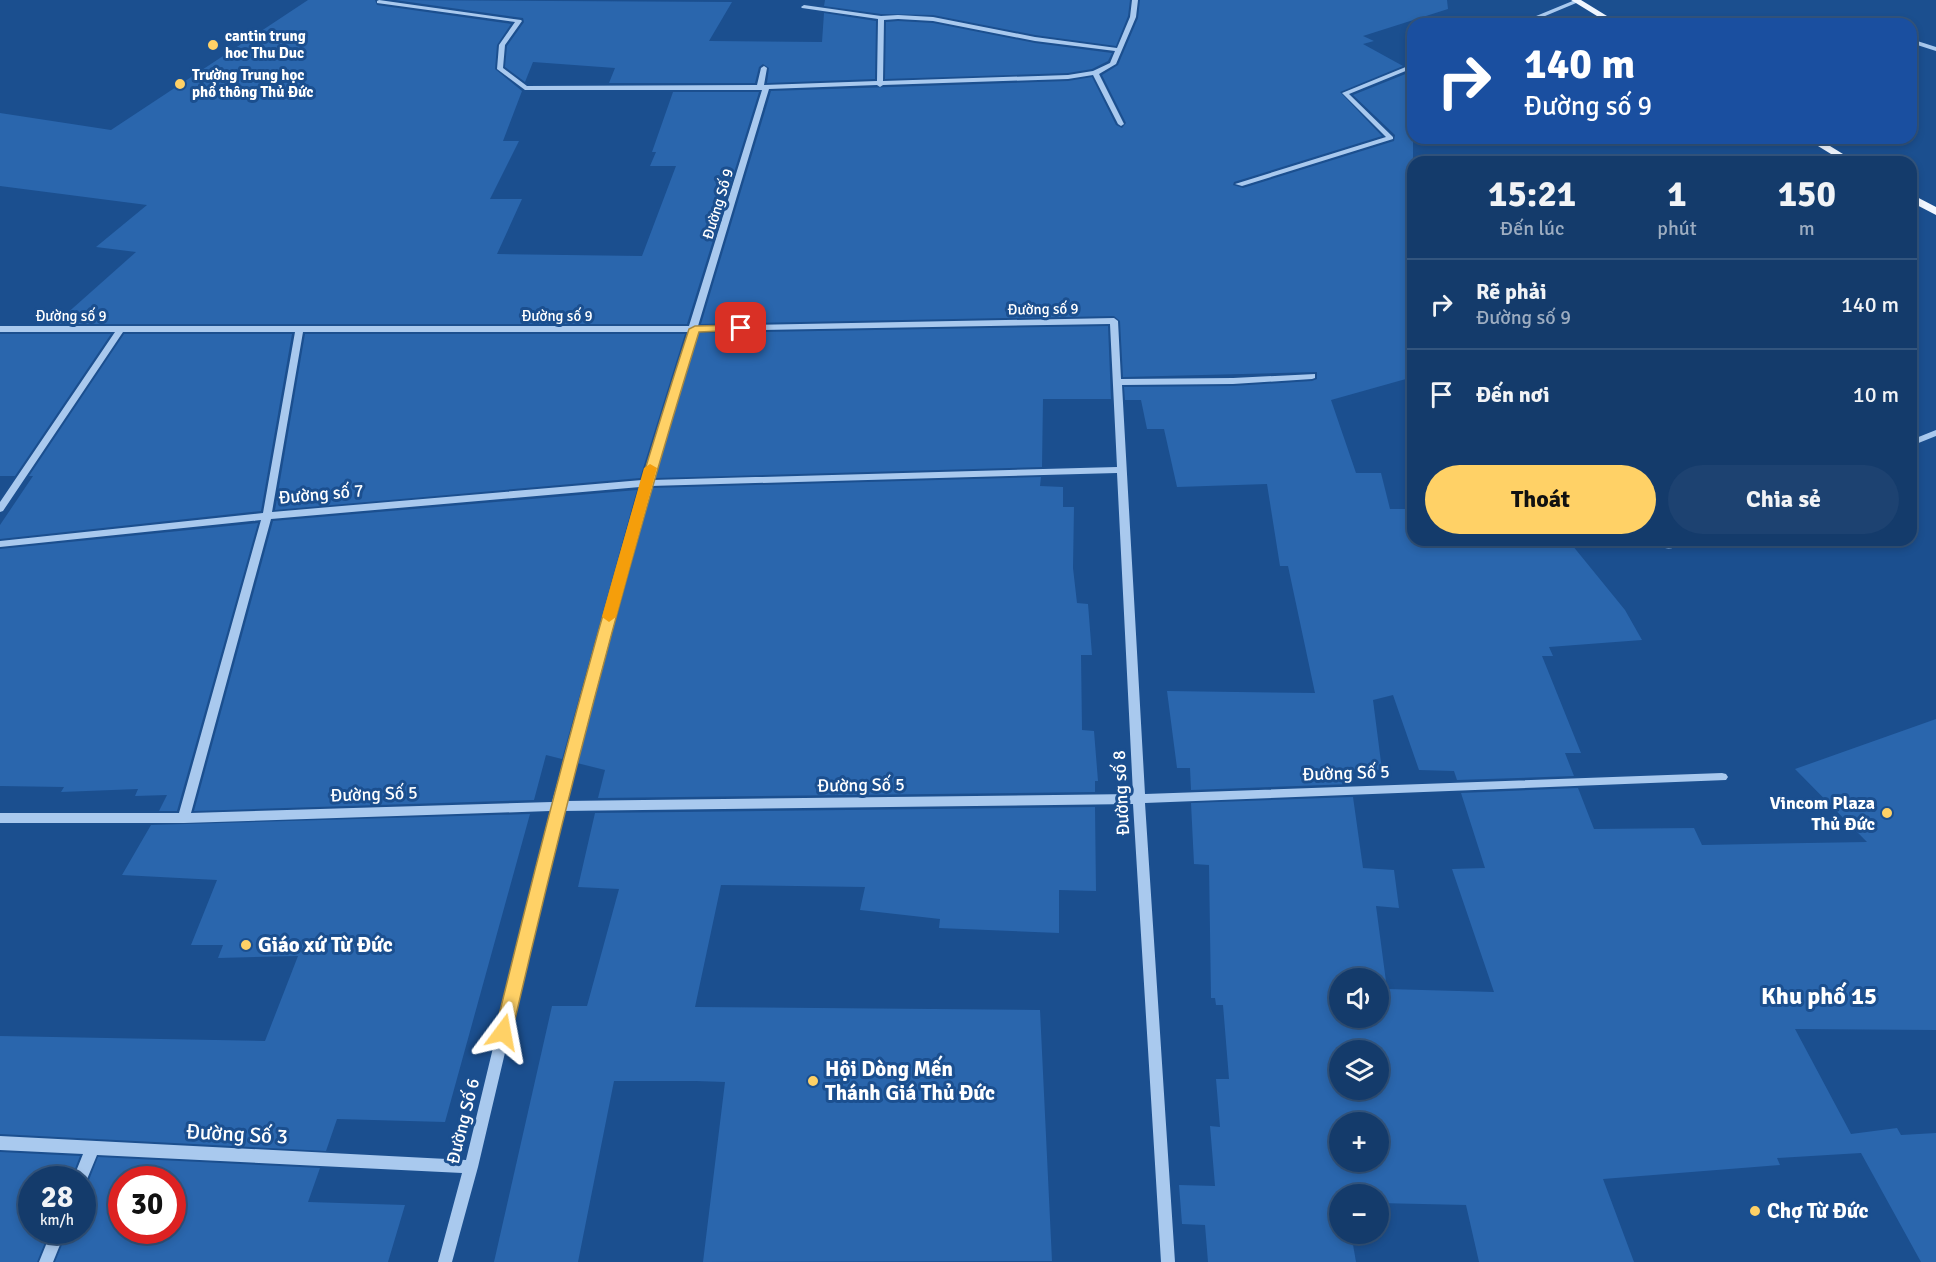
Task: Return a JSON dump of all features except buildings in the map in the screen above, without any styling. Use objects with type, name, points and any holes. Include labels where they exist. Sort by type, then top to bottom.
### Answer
[{"type":"main road","points":[[1577,1],[1606,18]]},
{"type":"main road","points":[[1820,144],[1841,156]]},
{"type":"main road","points":[[1917,201],[1936,212]]},
{"type":"street","points":[[380,2],[519,21],[502,45],[500,69],[525,88],[880,85],[1068,77],[1095,73],[1113,64],[1133,17],[1135,0]]},
{"type":"street","points":[[1535,18],[1577,1]]},
{"type":"street","points":[[804,7],[881,18],[893,16],[936,21],[1025,38],[1120,50]]},
{"type":"street","points":[[880,85],[881,18]]},
{"type":"street","points":[[1917,42],[1936,49]]},
{"type":"street","name":"Đường Số 9","points":[[695,329],[763,87],[764,68]]},
{"type":"street","points":[[1239,184],[1391,138],[1344,93],[1407,68]]},
{"type":"street","points":[[1095,73],[1121,124]]},
{"type":"street","name":"Đường số 9","points":[[0,329],[695,329],[1114,321]]},
{"type":"street","name":"Đường số 8","points":[[1114,321],[1139,799],[1168,1262]]},
{"type":"street","name":"Đường Số 6","points":[[445,1262],[471,1167],[557,807],[646,483],[695,329]]},
{"type":"street","points":[[0,509],[120,330]]},
{"type":"street","points":[[184,818],[267,516],[299,330]]},
{"type":"street","points":[[1117,382],[1233,381],[1312,376]]},
{"type":"street","points":[[1917,441],[1936,433]]},
{"type":"street","name":"Đường số 7","points":[[0,544],[267,516],[646,483],[1122,470]]},
{"type":"street","name":"Đường Số 5","points":[[0,818],[184,818],[557,807],[1139,799],[1722,777]]},
{"type":"street","name":"Đường Số 3","points":[[0,1143],[471,1167]]},
{"type":"street","points":[[85,1166],[93,1148]]},
{"type":"street","points":[[46,1262],[53,1244]]},
{"type":"slow traffic","points":[[609,617],[650,468]]},
{"type":"place","name":"cantin trung hoc Thu Duc","points":[[213,45]]},
{"type":"place","name":"Trường Trung học phổ thông Thủ Đức","points":[[180,84]]},
{"type":"place","name":"Vincom Plaza Thủ Đức","points":[[1887,813]]},
{"type":"place","name":"Giáo xứ Từ Đức","points":[[246,945]]},
{"type":"place","name":"Hội Dòng Mến Thánh Giá Thủ Đức","points":[[813,1081]]},
{"type":"place","name":"Chợ Từ Đức","points":[[1755,1211]]},
{"type":"district","name":"Khu phố 15","points":[[1819,996]]},
{"type":"route","points":[[503,1032],[557,807],[646,483],[695,329],[741,328]]}]
